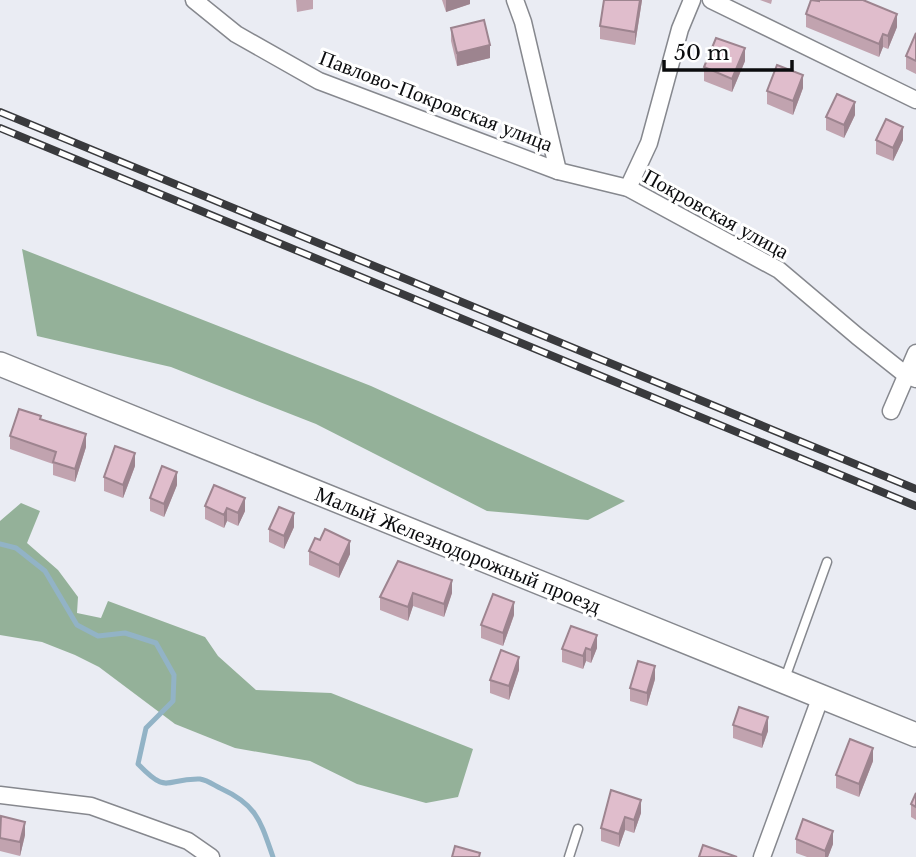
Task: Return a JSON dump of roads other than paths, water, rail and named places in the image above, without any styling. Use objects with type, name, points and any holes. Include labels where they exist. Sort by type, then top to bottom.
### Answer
[{"type":"street","name":"Павлово-Покровская улица","points":[[194,0],[236,34],[319,81],[558,171]]},
{"type":"street","points":[[515,0],[523,22],[558,171]]},
{"type":"street","points":[[628,188],[649,143],[680,29],[692,0]]},
{"type":"street","points":[[711,0],[916,100]]},
{"type":"street","name":"Покровская улица","points":[[558,171],[628,188],[779,271],[911,377]]},
{"type":"street","points":[[891,411],[911,377],[916,353]]},
{"type":"street","name":"Малый Железнодорожный проезд","points":[[0,364],[916,736]]},
{"type":"street","points":[[762,857],[821,696]]},
{"type":"street","points":[[0,795],[91,806],[188,841],[211,857]]},
{"type":"lane","points":[[784,681],[827,562]]},
{"type":"lane","points":[[569,857],[578,829]]},
{"type":"waterway","points":[[0,544],[16,548],[45,571],[77,625],[98,636],[125,633],[156,643],[174,675],[173,701],[146,728],[138,764],[162,783],[203,780],[232,794],[256,815],[273,857]]},
{"type":"railway","points":[[0,112],[916,489]]},
{"type":"railway","points":[[0,128],[916,506]]}]
